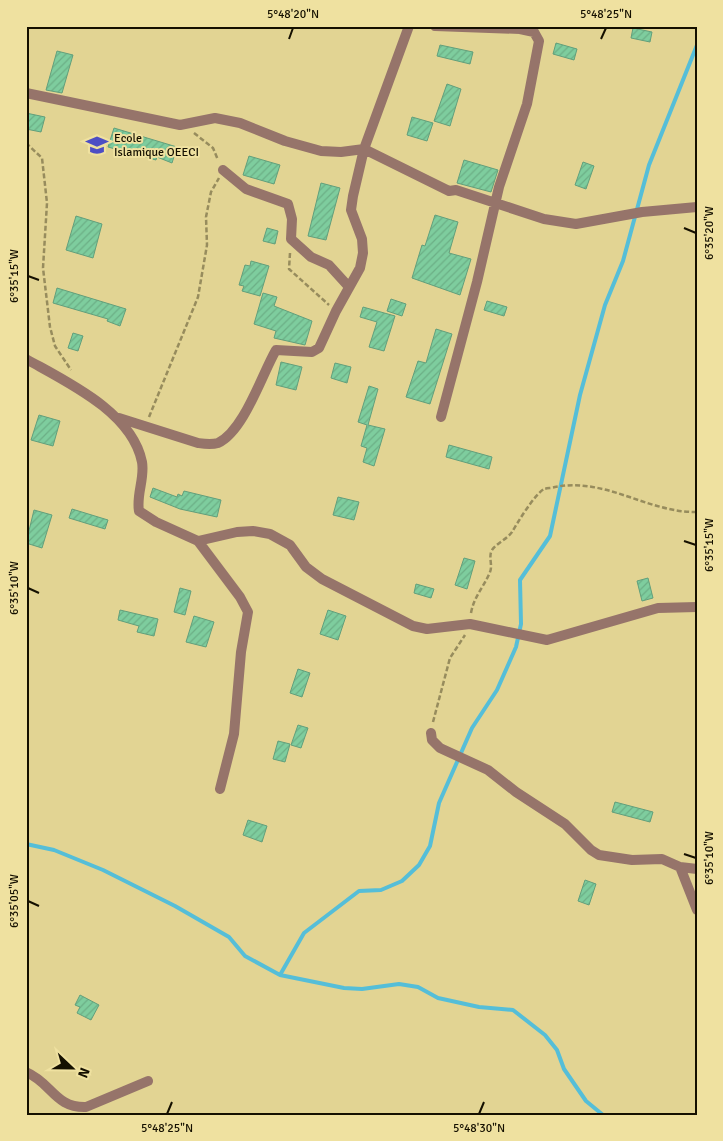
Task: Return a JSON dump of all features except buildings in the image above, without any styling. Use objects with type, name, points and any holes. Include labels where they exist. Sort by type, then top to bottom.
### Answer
[{"type":"street","points":[[26,359],[80,391],[118,417],[198,443],[212,445],[220,442],[242,418],[276,350],[312,352],[319,348],[336,311],[360,268],[362,239],[351,210],[364,149],[409,26]]},
{"type":"street","points":[[436,26],[520,29],[534,32],[538,36],[536,59],[527,104],[499,187],[477,282],[441,416]]},
{"type":"street","points":[[26,92],[180,125],[216,118],[240,123],[285,141],[321,151],[341,152],[364,149],[426,179],[432,184],[544,219],[576,224],[642,212],[697,207]]},
{"type":"street","points":[[223,170],[246,189],[288,204],[292,219],[291,239],[311,257],[329,265],[349,287]]},
{"type":"street","points":[[118,417],[133,438],[143,465],[137,499],[139,511],[156,522],[198,541],[240,597],[248,612],[234,734],[220,789]]},
{"type":"street","points":[[198,541],[236,532],[253,531],[270,534],[290,546],[306,567],[322,579],[413,626],[427,629],[470,624],[547,640],[658,608],[697,607]]},
{"type":"street","points":[[431,734],[432,740],[440,748],[488,770],[516,792],[565,824],[591,850],[599,855],[632,860],[662,859],[680,867],[697,869]]},
{"type":"street","points":[[680,867],[697,910]]},
{"type":"street","points":[[26,1072],[37,1077],[67,1105],[76,1107],[86,1107],[148,1081]]},
{"type":"path","points":[[146,425],[198,297],[207,245],[206,217],[211,192],[223,170],[213,148],[198,135],[180,125]]},
{"type":"path","points":[[26,143],[42,158],[47,203],[43,268],[50,327],[55,346],[70,369],[80,391]]},
{"type":"path","points":[[291,239],[289,269],[336,311]]},
{"type":"path","points":[[431,734],[450,658],[462,642],[470,624],[474,599],[478,596],[480,587],[490,571],[490,556],[493,548],[506,539],[517,521],[544,490],[572,484],[606,488],[668,508],[697,512]]},
{"type":"waterway","points":[[280,975],[304,933],[359,891],[381,890],[402,881],[419,865],[430,846],[439,803],[472,728],[497,690],[516,647],[521,624],[520,580],[550,536],[580,395],[605,305],[623,261],[649,165],[697,45]]},
{"type":"waterway","points":[[26,844],[54,850],[103,870],[175,906],[229,937],[245,956],[280,975],[344,988],[362,989],[399,984],[418,987],[438,998],[479,1007],[513,1010],[545,1035],[557,1050],[564,1069],[586,1101],[603,1115]]},
{"type":"place","name":"Ecole Islamique OEECI","points":[[97,145]]}]
